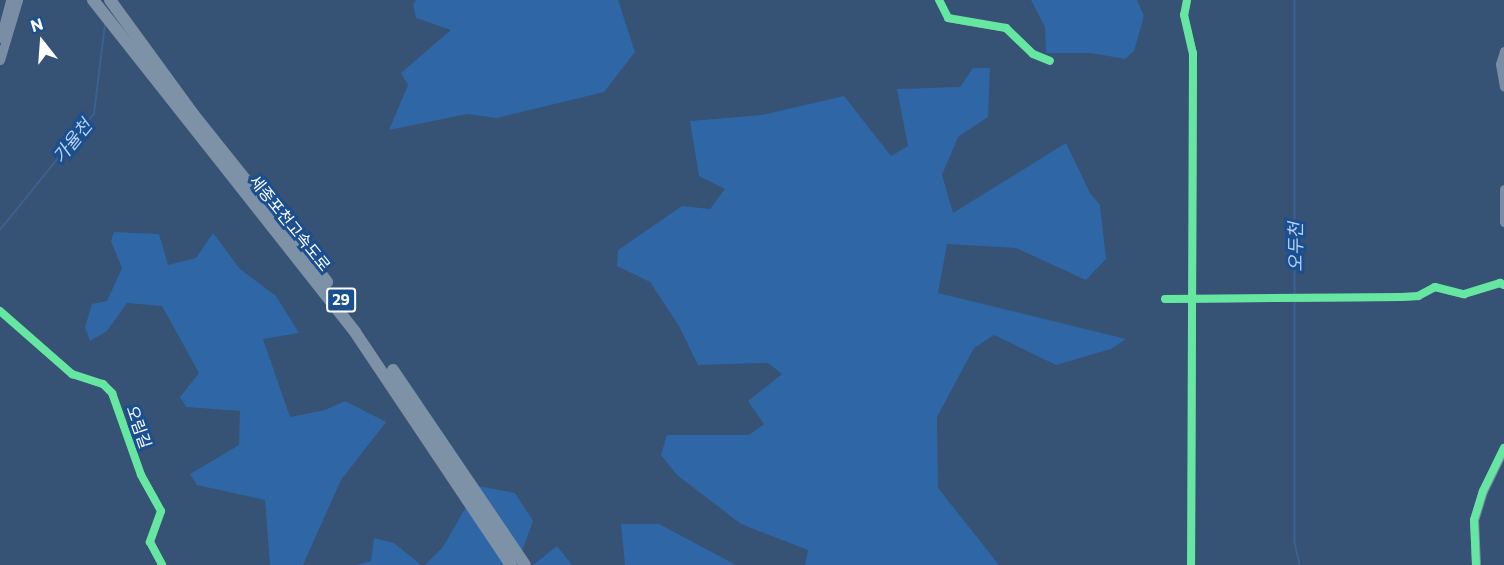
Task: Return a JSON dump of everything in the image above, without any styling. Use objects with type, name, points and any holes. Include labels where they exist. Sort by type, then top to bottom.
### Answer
[{"type":"highway","name":"세종포천고속도로","points":[[93,0],[142,65],[355,332],[511,565]]},
{"type":"highway","name":"세종포천고속도로","points":[[110,0],[366,333],[525,565]]},
{"type":"street","points":[[0,38],[10,0]]},
{"type":"street","points":[[0,60],[18,0]]},
{"type":"street","points":[[939,0],[948,18],[1006,28],[1033,54],[1050,61]]},
{"type":"street","points":[[1187,0],[1184,15],[1193,53],[1191,565]]},
{"type":"street","points":[[1504,51],[1500,64],[1504,87]]},
{"type":"street","points":[[1504,189],[1504,222]]},
{"type":"street","points":[[1166,299],[1418,296],[1435,287],[1464,294],[1500,283],[1504,285]]},
{"type":"street","name":"오림길","points":[[0,311],[72,374],[103,384],[112,393],[141,476],[161,511],[150,542],[162,565]]},
{"type":"street","points":[[1476,565],[1474,520],[1483,491],[1504,448]]},
{"type":"shaded area","points":[[416,0],[618,0],[635,52],[604,92],[497,118],[467,114],[389,130],[408,85],[401,73],[451,30],[416,18],[413,4]]},
{"type":"shaded area","points":[[1031,0],[1137,0],[1144,16],[1134,51],[1125,59],[1091,53],[1046,53],[1045,27]]},
{"type":"shaded area","points":[[973,68],[990,68],[988,117],[958,137],[942,175],[953,213],[1066,143],[1090,193],[1100,205],[1106,259],[1086,280],[1016,248],[947,244],[938,293],[1126,339],[1111,349],[1056,365],[994,335],[974,348],[937,417],[938,488],[999,565],[805,565],[808,550],[741,524],[677,475],[661,455],[667,435],[749,435],[764,424],[748,401],[782,374],[768,363],[698,365],[679,326],[650,282],[617,266],[618,250],[682,206],[710,209],[725,189],[699,176],[690,121],[762,115],[844,96],[891,156],[908,146],[897,89],[960,87]]},
{"type":"shaded area","points":[[114,232],[159,234],[168,265],[196,258],[213,233],[240,269],[276,296],[299,333],[263,339],[290,417],[325,410],[345,401],[386,422],[341,480],[303,565],[270,565],[265,500],[197,485],[190,474],[239,445],[240,411],[186,407],[180,397],[199,373],[162,306],[127,303],[107,331],[90,341],[85,327],[92,304],[107,301],[122,268],[111,241]]},
{"type":"shaded area","points":[[478,486],[515,493],[533,521],[517,565],[425,565],[443,547]]},
{"type":"shaded area","points":[[621,524],[659,524],[736,565],[625,565]]},
{"type":"shaded area","points":[[374,538],[394,543],[421,565],[356,565],[371,561]]},
{"type":"shaded area","points":[[557,546],[572,565],[533,565]]},
{"type":"waterway","name":"오두천","points":[[1295,0],[1295,296]]},
{"type":"waterway","name":"가율천","points":[[0,230],[94,114],[105,25]]},
{"type":"waterway","name":"오두천","points":[[1295,301],[1295,543],[1300,565]]},
{"type":"cycle path","points":[[939,0],[948,18],[1006,28],[1033,54],[1050,61]]},
{"type":"cycle path","points":[[1187,0],[1184,15],[1193,53],[1191,565]]},
{"type":"cycle path","points":[[1165,299],[1401,297],[1418,296],[1435,287],[1464,294],[1500,283],[1504,285]]},
{"type":"cycle path","points":[[0,311],[72,374],[103,384],[112,393],[141,475],[161,511],[150,542],[162,565]]},
{"type":"cycle path","points":[[1476,565],[1474,520],[1483,491],[1504,448]]}]
